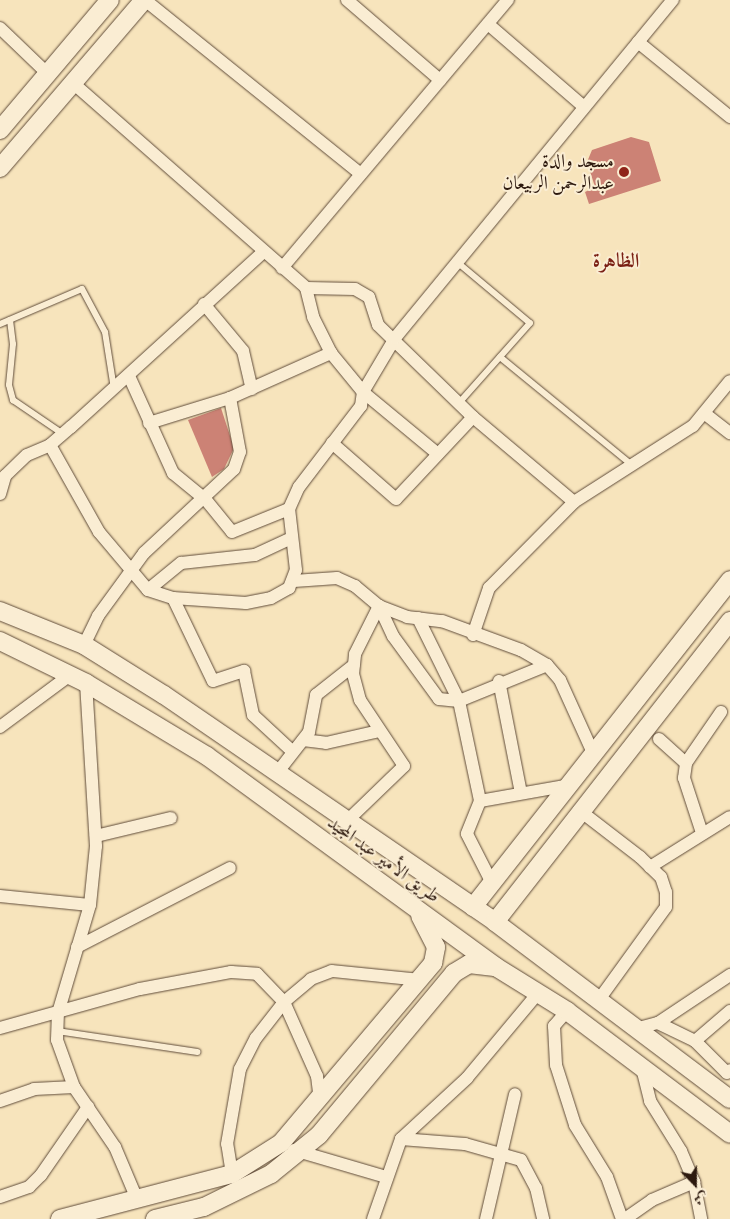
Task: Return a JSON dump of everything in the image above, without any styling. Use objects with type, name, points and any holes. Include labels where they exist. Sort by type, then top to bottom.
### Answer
[{"type":"main road","points":[[0,130],[110,0]]},
{"type":"main road","points":[[0,168],[145,0]]},
{"type":"main road","points":[[473,907],[730,580]]},
{"type":"main road","name":"طريق الأمير عبد المجيد","points":[[0,611],[84,645],[277,772],[495,922],[730,1100]]},
{"type":"main road","points":[[495,922],[579,810],[730,621]]},
{"type":"main road","name":"طريق الأمير عبد المجيد","points":[[0,641],[78,679],[207,756],[496,967],[567,1011],[730,1134]]},
{"type":"main road","points":[[60,1219],[232,1174],[281,1143],[320,1101],[433,963],[436,946],[414,908]]},
{"type":"main road","points":[[155,1219],[235,1195],[299,1152],[340,1112],[454,973],[468,964],[496,967]]},
{"type":"main road","points":[[677,1094],[693,1101],[702,1096],[705,1088],[696,1074]]},
{"type":"street","points":[[145,0],[361,174]]},
{"type":"street","points":[[347,0],[440,80]]},
{"type":"street","points":[[282,268],[508,0]]},
{"type":"street","points":[[294,581],[290,509],[299,487],[361,406],[363,392],[395,338],[673,0]]},
{"type":"street","points":[[488,24],[584,107]]},
{"type":"street","points":[[0,28],[47,73]]},
{"type":"street","points":[[638,42],[730,117]]},
{"type":"street","points":[[73,83],[306,288],[313,317],[331,354],[363,392],[438,454]]},
{"type":"street","points":[[0,494],[5,476],[27,454],[50,445],[63,434],[114,390],[204,304],[263,252]]},
{"type":"street","points":[[306,288],[355,289],[368,297],[378,325],[395,338],[473,417],[574,502]]},
{"type":"street","points":[[204,304],[243,351],[252,388]]},
{"type":"street","points":[[149,422],[230,398],[331,354]]},
{"type":"street","points":[[129,376],[173,473],[206,500],[232,532],[290,509]]},
{"type":"street","points":[[473,635],[489,588],[574,502],[693,426],[730,381]]},
{"type":"street","points":[[84,645],[131,568],[165,528],[206,500],[234,469],[240,452],[230,398]]},
{"type":"street","points":[[704,413],[730,433]]},
{"type":"street","points":[[332,443],[396,499],[473,417]]},
{"type":"street","points":[[50,445],[99,532],[148,590],[172,598],[246,603],[271,598],[294,581],[337,578],[355,586],[379,606],[422,681],[439,699],[459,701],[500,681],[547,665]]},
{"type":"street","points":[[148,590],[181,563],[255,555],[291,538]]},
{"type":"street","points":[[172,598],[213,681],[244,671],[253,716],[294,752]]},
{"type":"street","points":[[379,606],[418,618],[442,621],[473,635],[521,650],[547,665],[560,680],[594,754]]},
{"type":"street","points":[[347,821],[404,766],[360,700],[354,666],[355,654],[379,606]]},
{"type":"street","points":[[418,618],[459,701],[480,801],[467,834],[492,883]]},
{"type":"street","points":[[277,772],[309,732],[316,694],[354,666]]},
{"type":"street","points":[[0,727],[78,679],[96,836],[90,905],[58,1013],[57,1031],[74,1087],[115,1147],[137,1199]]},
{"type":"street","points":[[500,681],[521,793]]},
{"type":"street","points":[[702,833],[684,778],[686,763],[720,712]]},
{"type":"street","points":[[302,740],[326,743],[379,731]]},
{"type":"street","points":[[659,739],[686,763]]},
{"type":"street","points":[[480,801],[570,785]]},
{"type":"street","points":[[579,810],[661,877],[666,907],[598,1001]]},
{"type":"street","points":[[650,867],[730,817]]},
{"type":"street","points":[[96,836],[171,818]]},
{"type":"street","points":[[77,947],[230,868]]},
{"type":"street","points":[[0,896],[90,905]]},
{"type":"street","points":[[232,1174],[227,1144],[240,1069],[256,1038],[284,1002],[312,979],[332,971],[420,980]]},
{"type":"street","points":[[0,1028],[140,989],[231,972],[257,974],[284,1002],[317,1076],[320,1101]]},
{"type":"street","points":[[635,1029],[658,1023],[730,975]]},
{"type":"street","points":[[373,1219],[386,1177],[401,1139],[467,1078],[538,993]]},
{"type":"street","points":[[567,1011],[554,1026],[556,1065],[575,1125],[603,1170],[624,1219],[652,1200],[694,1182]]},
{"type":"street","points":[[695,1041],[730,1012]]},
{"type":"street","points":[[658,1023],[695,1041],[727,1073],[730,1070]]},
{"type":"street","points":[[642,1068],[650,1101],[681,1150],[694,1182],[701,1219]]},
{"type":"street","points":[[0,1101],[34,1089],[74,1087]]},
{"type":"street","points":[[486,1219],[504,1153],[515,1094]]},
{"type":"street","points":[[0,1197],[29,1187],[41,1175],[88,1107]]},
{"type":"street","points":[[401,1139],[465,1144],[504,1153],[521,1160],[536,1188],[543,1219]]},
{"type":"street","points":[[281,1143],[299,1152],[386,1177]]},
{"type":"lane","points":[[457,262],[530,323],[459,403]]},
{"type":"lane","points":[[0,324],[82,289],[105,332],[114,390]]},
{"type":"lane","points":[[10,320],[13,344],[8,385],[13,400],[63,434]]},
{"type":"lane","points":[[500,357],[632,465]]},
{"type":"lane","points":[[57,1031],[197,1052]]},
{"type":"building","name":"مسجد والدة عبدالرحمن الربيعان","points":[[631,137],[649,142],[661,181],[589,204],[585,192],[595,187],[587,162],[592,150]]},
{"type":"building","points":[[221,408],[234,448],[224,469],[212,477],[188,420]]},
{"type":"place","name":"مسجد والدة عبدالرحمن الربيعان","points":[[624,172]]},
{"type":"district","name":"الظاهرة","points":[[616,260]]}]
